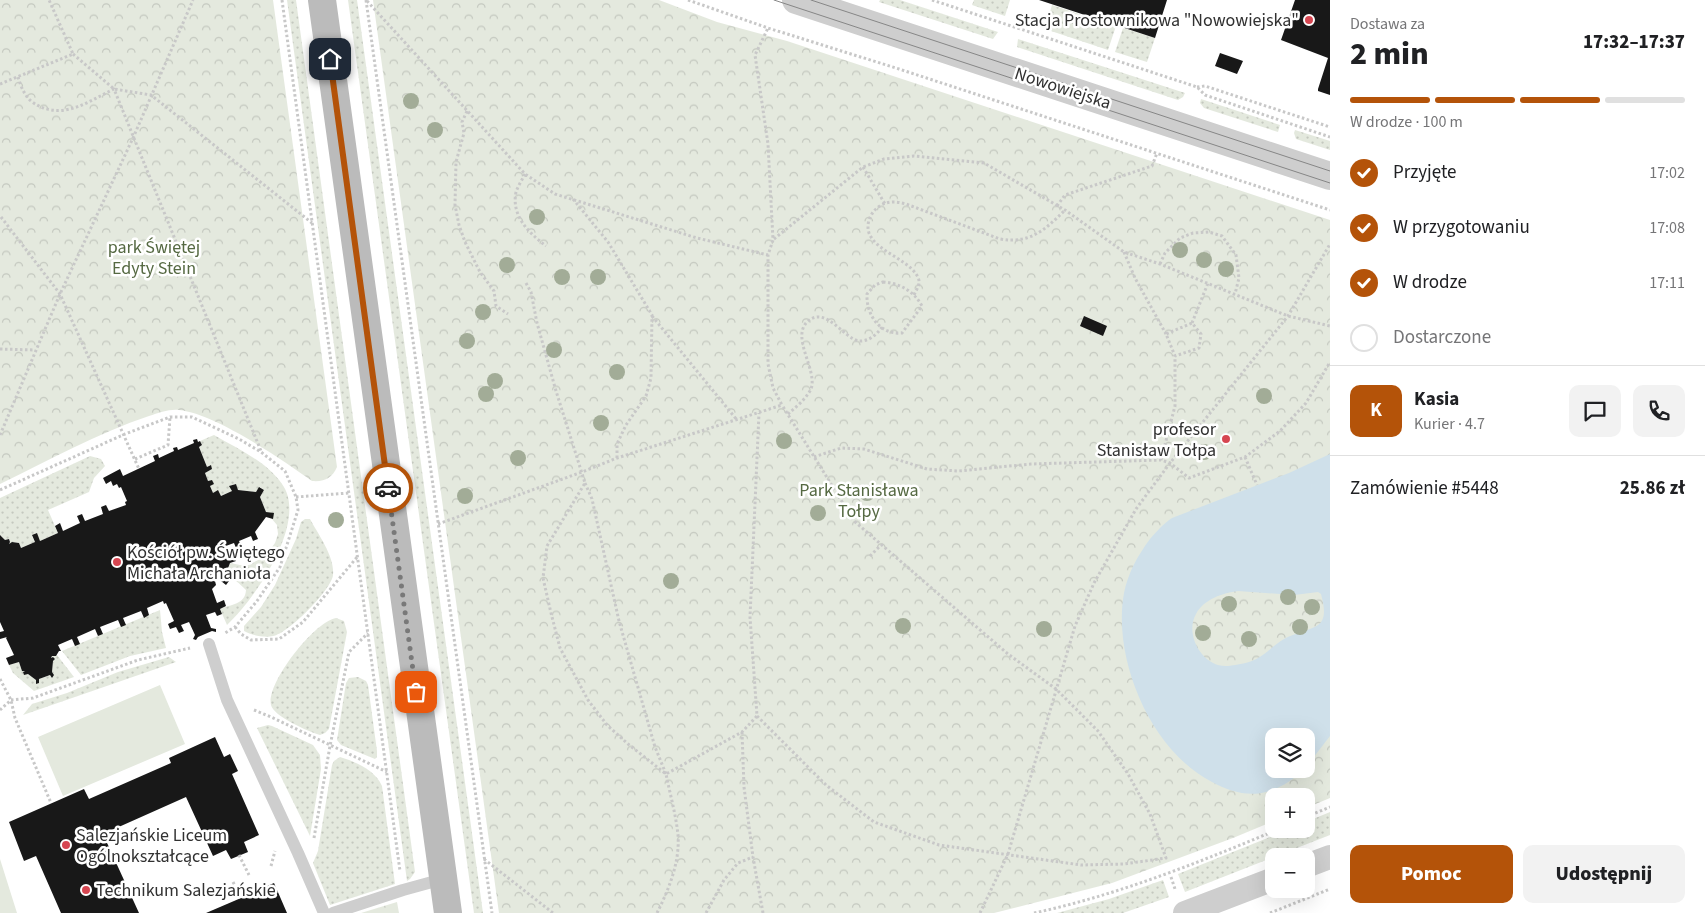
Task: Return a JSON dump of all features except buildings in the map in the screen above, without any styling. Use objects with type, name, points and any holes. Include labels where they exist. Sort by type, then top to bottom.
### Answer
[{"type":"main road","points":[[322,0],[448,913]]},
{"type":"street","name":"Nowowiejska","points":[[796,0],[1330,176]]},
{"type":"street","points":[[1315,863],[1330,857]]},
{"type":"street","points":[[1181,904],[1265,881]]},
{"type":"lane","points":[[209,644],[227,700],[324,913]]},
{"type":"lane","points":[[333,913],[443,879]]},
{"type":"path","points":[[49,0],[72,54],[114,89],[261,452]]},
{"type":"path","points":[[0,435],[35,350],[133,138],[193,0]]},
{"type":"path","points":[[282,0],[403,890]]},
{"type":"path","points":[[366,0],[525,174],[555,194],[696,238],[768,255]]},
{"type":"path","points":[[366,0],[492,913]]},
{"type":"path","points":[[688,0],[768,28],[851,53],[1330,210]]},
{"type":"path","points":[[932,0],[1197,87],[1205,86],[1330,127]]},
{"type":"path","points":[[760,413],[750,617],[757,716],[826,786],[874,822],[939,845],[1081,865],[1124,864],[1166,858],[1150,814],[1128,774],[1098,732],[1056,689],[1008,654],[854,522],[782,405],[774,388],[768,364],[768,255],[773,240],[768,144],[755,55],[768,28]]},
{"type":"path","points":[[0,84],[72,54]]},
{"type":"path","points":[[18,77],[26,97],[50,110],[61,111],[75,108],[114,89],[151,96],[312,223]]},
{"type":"path","points":[[1197,87],[1205,95],[1330,137]]},
{"type":"path","points":[[467,111],[462,122],[464,133],[456,162],[455,205],[459,225],[480,272],[494,291],[496,306],[508,314]]},
{"type":"path","points":[[1057,206],[1065,195],[1152,166],[1157,153]]},
{"type":"path","points":[[773,240],[863,167],[884,159],[914,156],[984,163],[1065,210],[1124,252],[1160,264],[1288,316],[1330,326]]},
{"type":"path","points":[[863,167],[885,204]]},
{"type":"path","points":[[525,174],[516,192],[516,209],[521,222],[534,237],[546,246]]},
{"type":"path","points":[[573,199],[608,242],[652,315],[737,420]]},
{"type":"path","points":[[914,295],[920,280],[916,273],[872,240],[868,232],[870,216],[875,210],[885,204],[894,202],[906,204],[1000,238],[1014,241],[1025,239],[1043,231],[1065,210]]},
{"type":"path","points":[[0,217],[60,294],[139,469]]},
{"type":"path","points":[[1160,264],[1165,253],[1180,238],[1192,233],[1209,232],[1222,236],[1236,255],[1239,278],[1235,294]]},
{"type":"path","points":[[980,913],[1008,854],[1075,626],[1094,583],[1136,509],[1170,463],[1288,316],[1330,244]]},
{"type":"path","points":[[1124,252],[1135,278],[1166,334],[1175,356],[1174,406],[1161,460]]},
{"type":"path","points":[[883,282],[895,282],[914,295],[922,306],[902,332],[894,333],[882,327],[874,321],[868,311],[866,294],[870,289],[883,282]]},
{"type":"path","points":[[526,283],[531,292],[537,323],[556,391],[585,483],[592,499],[619,621],[656,747],[666,774],[678,837],[675,868],[666,895],[657,913]]},
{"type":"path","points":[[1166,334],[1192,323],[1208,283]]},
{"type":"path","points":[[617,458],[617,444],[626,425],[646,396],[651,378],[652,315]]},
{"type":"path","points":[[788,414],[805,398],[812,383],[812,375],[803,344],[804,327],[807,322],[814,318],[823,317],[838,326],[852,338],[860,341],[868,339],[882,327]]},
{"type":"path","points":[[1175,356],[1200,348],[1200,334],[1192,323]]},
{"type":"path","points":[[0,349],[35,350]]},
{"type":"path","points":[[814,457],[841,448],[864,449],[927,469],[958,471],[1031,464],[1161,460],[1170,463],[1189,478],[1245,457],[1280,431],[1306,403],[1330,362]]},
{"type":"path","points":[[438,524],[617,458],[782,405]]},
{"type":"path","points":[[0,490],[124,434],[170,418],[192,416],[261,452],[284,471],[296,497],[298,510],[280,567],[258,601],[234,627],[209,644],[138,660],[33,698],[11,700],[0,710]]},
{"type":"path","points":[[135,459],[168,445],[170,418]]},
{"type":"path","points":[[1245,457],[1257,485]]},
{"type":"path","points":[[585,483],[547,546],[543,578],[560,648],[588,700],[607,725],[666,774]]},
{"type":"path","points":[[296,497],[349,493]]},
{"type":"path","points":[[870,556],[881,545]]},
{"type":"path","points":[[234,627],[251,640],[279,639],[303,622],[358,556]]},
{"type":"path","points":[[298,853],[313,844],[349,652],[368,632]]},
{"type":"path","points":[[0,679],[11,700],[15,718],[51,803]]},
{"type":"path","points":[[227,700],[271,717],[388,772]]},
{"type":"path","points":[[666,774],[742,732],[757,716]]},
{"type":"path","points":[[742,732],[744,788],[763,913]]},
{"type":"path","points":[[1315,813],[1330,807]]},
{"type":"path","points":[[1034,913],[1137,883],[1265,834]]},
{"type":"path","points":[[239,855],[249,875]]},
{"type":"path","points":[[706,913],[724,880],[738,863],[753,857]]},
{"type":"path","points":[[484,859],[553,913]]},
{"type":"path","points":[[1171,877],[1181,904]]},
{"type":"path","points":[[233,882],[240,898]]},
{"type":"path","points":[[1270,913],[1330,890]]},
{"type":"green space","name":"park Świętej Edyty Stein","points":[[0,0],[273,0],[337,467],[328,478],[321,481],[312,481],[229,428],[194,413],[175,410],[149,416],[111,430],[0,484]]},
{"type":"green space","points":[[287,0],[296,0],[415,872],[407,881]]},
{"type":"green space","points":[[348,0],[357,0],[483,913],[474,913]]},
{"type":"green space","name":"Park Stanisława Tołpy","points":[[373,0],[659,0],[717,22],[787,41],[1330,220],[1330,798],[1315,804],[1315,788],[1265,788],[1265,825],[1112,883],[994,913],[499,913]]},
{"type":"green space","points":[[880,0],[900,0],[998,32],[993,39],[879,2]]},
{"type":"green space","points":[[974,0],[1010,0],[1005,16],[972,5]]},
{"type":"green space","points":[[1052,5],[1116,26],[1108,50],[1045,29]]},
{"type":"green space","points":[[1123,28],[1155,38],[1147,62],[1115,52]]},
{"type":"green space","points":[[1018,39],[1185,93],[1178,100],[1017,47]]},
{"type":"green space","points":[[1201,99],[1280,125],[1278,132],[1204,108],[1200,103]]},
{"type":"green space","points":[[1295,130],[1330,141],[1330,150],[1296,139]]},
{"type":"green space","points":[[214,435],[260,462],[282,484],[289,500],[289,518],[284,538],[275,559],[251,597],[227,625],[220,609],[243,599],[246,590],[236,581],[225,576],[230,563],[245,566],[266,555],[275,543],[278,534],[277,525],[266,512],[260,497],[264,490],[260,487],[256,492],[238,490],[235,484],[230,486],[232,491],[221,496],[218,491],[213,493],[210,486],[214,484],[212,480],[208,481],[205,473],[212,469],[210,465],[207,467],[199,447],[202,445],[200,441]]},
{"type":"green space","points":[[90,456],[101,459],[105,466],[94,478],[89,492],[48,510],[58,533],[40,541],[36,533],[32,536],[35,542],[21,548],[19,543],[13,542],[9,544],[9,539],[5,540],[0,535],[0,498]]},
{"type":"green space","points":[[305,519],[310,519],[329,553],[333,568],[331,582],[318,600],[289,628],[273,636],[266,637],[244,631],[244,626],[261,607],[275,585],[296,539],[301,522]]},
{"type":"green space","points":[[160,610],[166,648],[130,656],[81,675],[62,651]]},
{"type":"green space","points":[[336,618],[344,621],[347,632],[329,729],[320,735],[284,719],[273,709],[271,695],[276,683],[294,654],[316,630]]},
{"type":"green space","points":[[57,655],[74,677],[34,691],[13,673],[9,665],[19,662],[22,671],[25,671],[23,672],[24,674],[28,674],[36,680],[36,684],[39,679],[50,675],[52,678],[54,675],[52,672],[53,661],[55,659],[51,658],[52,656]]},
{"type":"green space","points":[[169,657],[176,662],[23,715],[32,704],[67,693],[118,672]]},
{"type":"green space","points":[[358,677],[366,681],[368,685],[377,751],[375,759],[341,745],[337,740],[346,683],[349,678]]},
{"type":"green space","points":[[160,685],[185,744],[63,796],[38,737]]},
{"type":"green space","points":[[268,725],[313,745],[320,755],[321,769],[310,836],[257,728]]},
{"type":"green space","points":[[340,757],[370,771],[382,786],[395,884],[330,905],[313,863],[318,851],[332,765]]},
{"type":"green space","points":[[1330,812],[1330,835],[1297,848],[1265,848],[1265,861],[1185,892],[1178,874],[1268,838],[1315,838],[1315,818]]},
{"type":"green space","points":[[0,859],[17,913],[0,913]]},
{"type":"green space","points":[[1163,880],[1169,897],[1123,913],[1057,913],[1109,899]]},
{"type":"green space","points":[[397,902],[399,913],[361,913]]},
{"type":"shaded area","points":[[1330,454],[1330,736],[1315,755],[1315,728],[1265,728],[1265,778],[1294,778],[1277,788],[1265,788],[1265,792],[1245,793],[1218,785],[1190,768],[1171,749],[1154,726],[1130,674],[1124,646],[1122,619],[1124,593],[1131,571],[1141,551],[1160,528],[1172,518],[1289,473]],"holes":[[[1238,591],[1294,595],[1318,592],[1321,594],[1324,613],[1320,624],[1283,640],[1255,660],[1228,666],[1219,665],[1211,662],[1204,656],[1194,640],[1192,631],[1196,614],[1204,604],[1220,595]]]},
{"type":"tram line","points":[[774,0],[1330,183]]},
{"type":"tram line","points":[[811,0],[1330,171]]},
{"type":"way so far","points":[[388,488],[416,692]]},
{"type":"place","name":"Stacja Prostownikowa \"Nowowiejska\"","points":[[1309,20]]},
{"type":"place","name":"profesor Stanisław Tołpa","points":[[1226,439]]},
{"type":"place","name":"Kościół pw. Świętego Michała Archanioła","points":[[117,562]]},
{"type":"place","name":"Salezjańskie Liceum Ogólnokształcące","points":[[66,845]]},
{"type":"place","name":"Technikum Salezjańskie","points":[[86,890]]},
{"type":"route","points":[[330,59],[388,488]]}]
